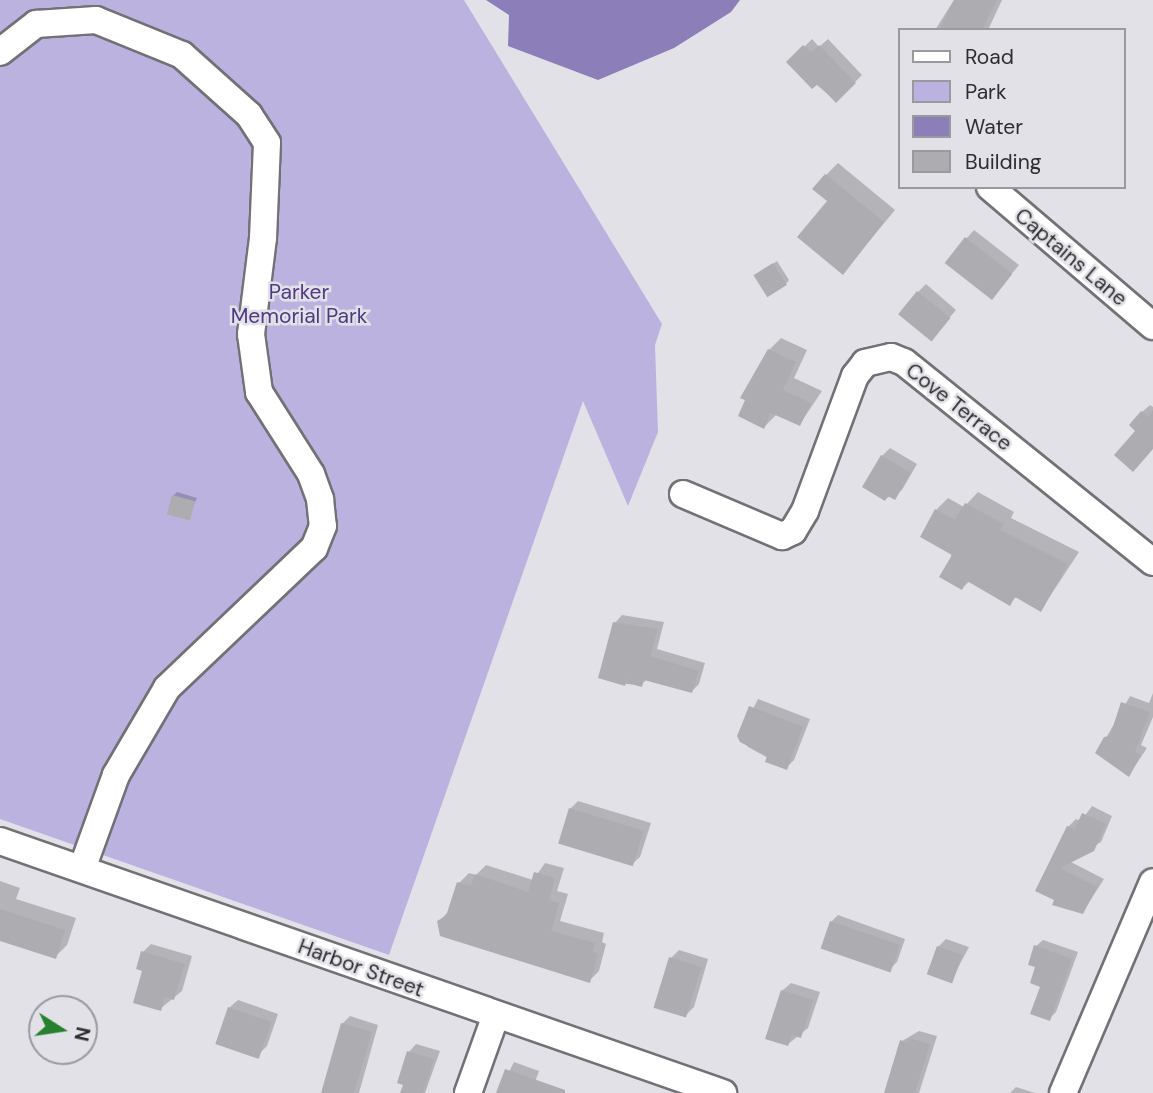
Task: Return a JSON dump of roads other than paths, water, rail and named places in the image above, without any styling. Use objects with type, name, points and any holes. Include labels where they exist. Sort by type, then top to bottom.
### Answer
[{"type":"street","points":[[0,52],[36,24],[96,20],[182,55],[248,114],[267,144],[263,238],[251,334],[259,392],[311,474],[320,499],[323,526],[314,548],[167,688],[116,775],[82,869]]},
{"type":"street","name":"Captains Lane","points":[[992,189],[1153,326]]},
{"type":"street","name":"Cove Terrace","points":[[683,494],[782,536],[793,531],[805,512],[855,376],[865,363],[891,357],[904,362],[1153,562]]},
{"type":"street","name":"Harbor Street","points":[[0,841],[723,1093]]},
{"type":"street","points":[[1063,1093],[1153,882]]},
{"type":"street","points":[[468,1093],[496,1015]]},
{"type":"water","points":[[486,0],[740,0],[731,12],[674,48],[598,80],[508,46],[509,15]]},
{"type":"park label","name":"Parker Memorial Park","points":[[299,304]]}]
